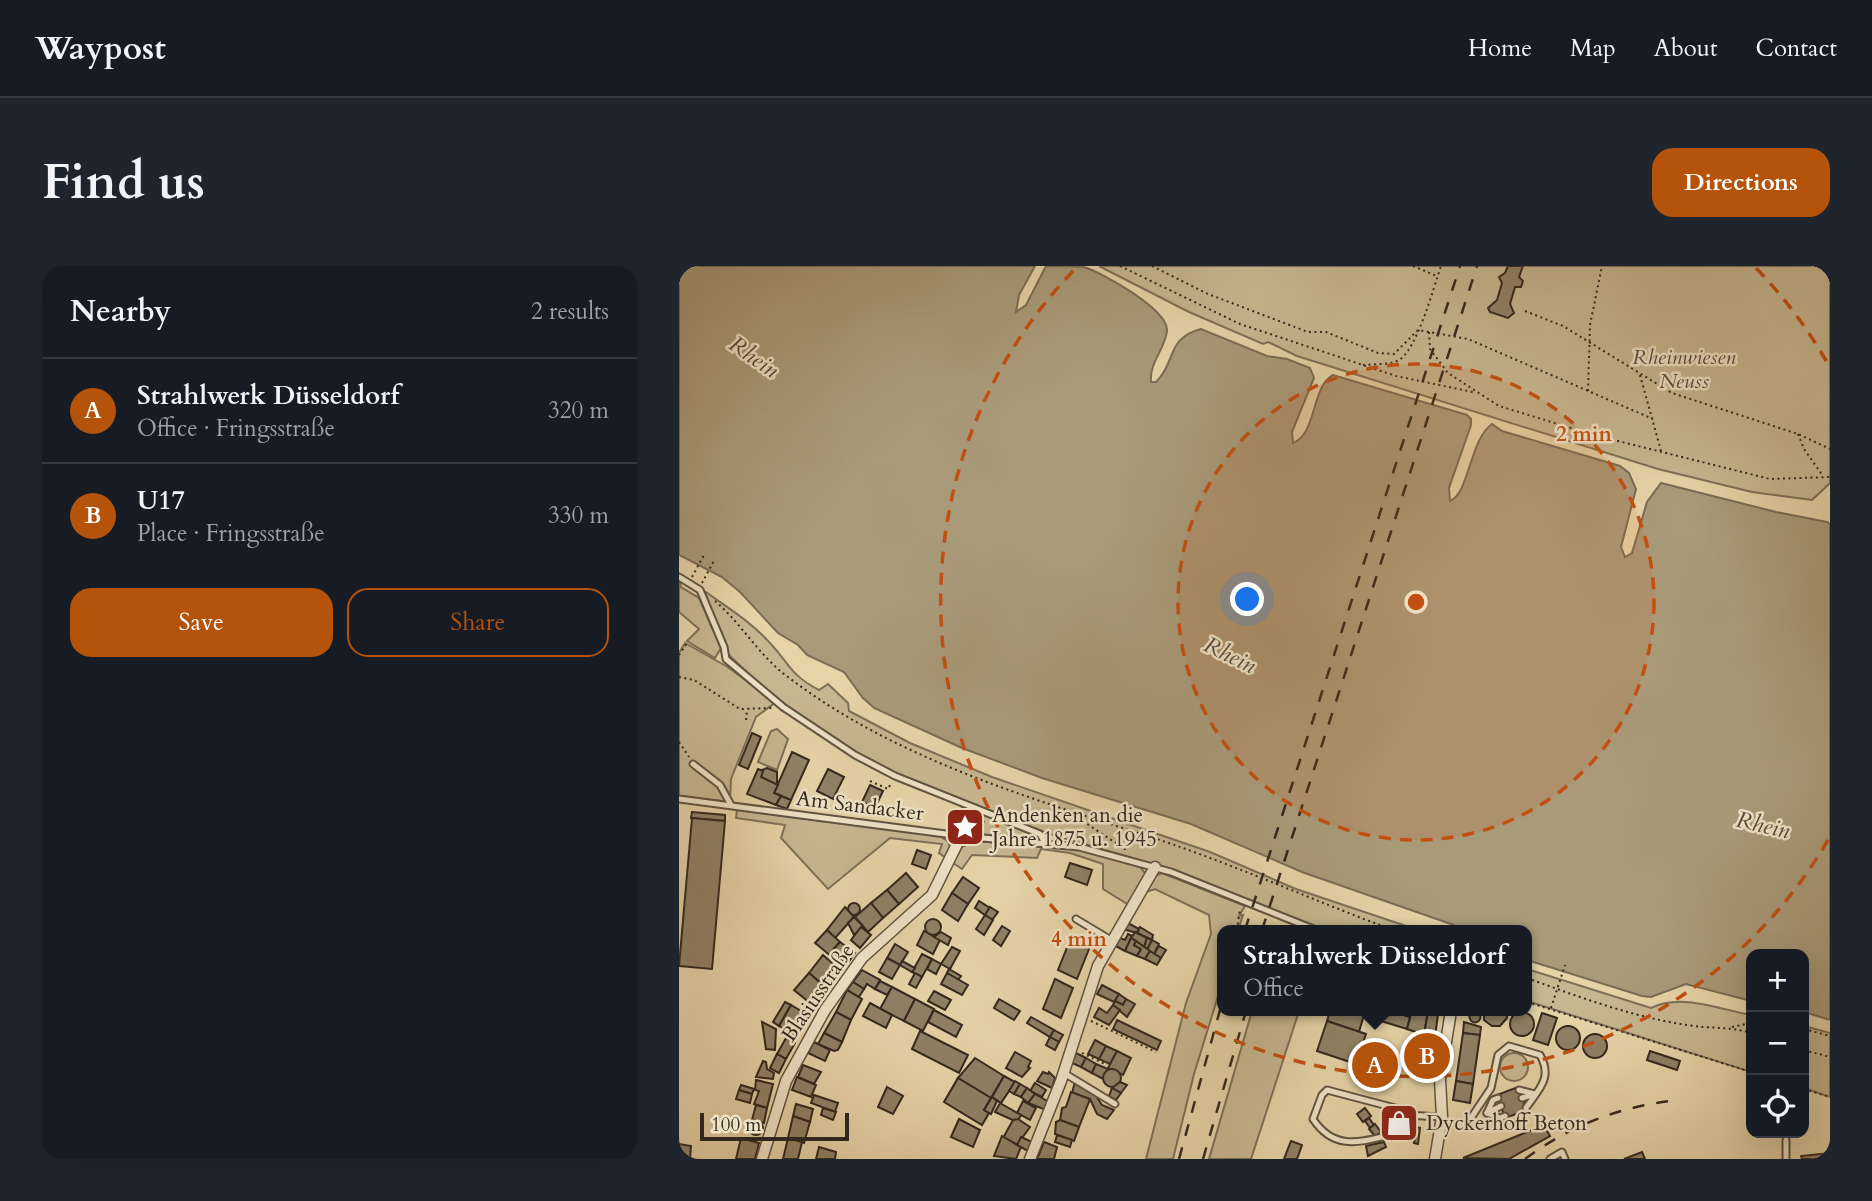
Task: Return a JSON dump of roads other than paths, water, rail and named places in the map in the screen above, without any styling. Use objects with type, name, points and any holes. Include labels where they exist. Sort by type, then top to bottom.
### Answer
[{"type":"street","name":"Blasiusstraße","points":[[762,1159],[786,1081],[819,1018],[862,958],[932,895],[965,836]]},
{"type":"street","points":[[1030,1159],[1064,1073],[1090,986],[1111,940],[1155,867]]},
{"type":"street","points":[[1435,1159],[1442,1117],[1440,1079],[1450,1016]]},
{"type":"lane","points":[[679,577],[699,589],[724,647],[726,659],[783,707],[829,740],[895,776],[1040,834],[1045,843]]},
{"type":"lane","points":[[693,764],[720,785],[731,805]]},
{"type":"lane","name":"Am Sandacker","points":[[679,799],[965,836],[1079,847],[1155,867],[1303,925]]},
{"type":"lane","points":[[1076,919],[1111,940]]},
{"type":"lane","points":[[1469,1121],[1491,1088],[1498,1055],[1509,1046],[1539,1055],[1547,1067],[1543,1087],[1526,1108]]},
{"type":"lane","points":[[1064,1073],[1115,1104]]},
{"type":"lane","points":[[1405,1115],[1399,1133],[1353,1143],[1337,1141],[1322,1133],[1313,1119],[1322,1095],[1327,1090],[1399,1109],[1405,1115],[1442,1117]]},
{"type":"lane","points":[[1519,1090],[1535,1094]]},
{"type":"lane","points":[[1522,1098],[1535,1094]]},
{"type":"lane","points":[[1487,1113],[1493,1100],[1498,1098]]},
{"type":"lane","points":[[1487,1113],[1501,1106]]},
{"type":"lane","points":[[1487,1113],[1500,1118],[1505,1116]]},
{"type":"lane","points":[[1786,1140],[1786,1159]]},
{"type":"lane","points":[[1550,1159],[1562,1152],[1565,1159]]},
{"type":"water","name":"Rhein","points":[[679,266],[1035,266],[1019,295],[1016,312],[1026,305],[1046,266],[1084,267],[1133,293],[1165,322],[1166,338],[1152,369],[1151,382],[1156,382],[1162,375],[1182,338],[1201,329],[1267,356],[1287,359],[1310,368],[1314,378],[1292,432],[1293,443],[1301,438],[1306,430],[1321,389],[1333,375],[1467,415],[1471,419],[1471,425],[1449,488],[1450,501],[1461,488],[1479,441],[1492,424],[1502,431],[1620,466],[1629,473],[1636,489],[1621,547],[1625,557],[1632,553],[1647,502],[1661,483],[1827,522],[1830,524],[1830,1020],[1809,1014],[1809,949],[1746,949],[1746,1000],[1686,984],[1651,997],[1642,996],[1532,962],[1532,925],[1454,925],[1302,872],[1191,824],[1042,778],[962,748],[874,708],[844,672],[807,655],[798,645],[778,633],[740,592],[722,577],[679,555]]},
{"type":"railway","points":[[1247,925],[1460,266]]},
{"type":"railway","points":[[1264,925],[1477,266]]},
{"type":"railway","points":[[1179,1159],[1218,1016]]},
{"type":"railway","points":[[1203,1159],[1245,1016]]},
{"type":"railway","points":[[1525,1159],[1561,1136],[1598,1119],[1638,1107],[1679,1100]]},
{"type":"place","name":"Andenken an die Jahre 1875 u. 1945","points":[[965,827]]},
{"type":"place","name":"U17","points":[[1427,1056]]},
{"type":"place","name":"Strahlwerk Düsseldorf","points":[[1375,1065]]},
{"type":"place","name":"Dyckerhoff Beton","points":[[1399,1123]]},
{"type":"park label","name":"Rheinwiesen Neuss","points":[[1684,369]]}]
